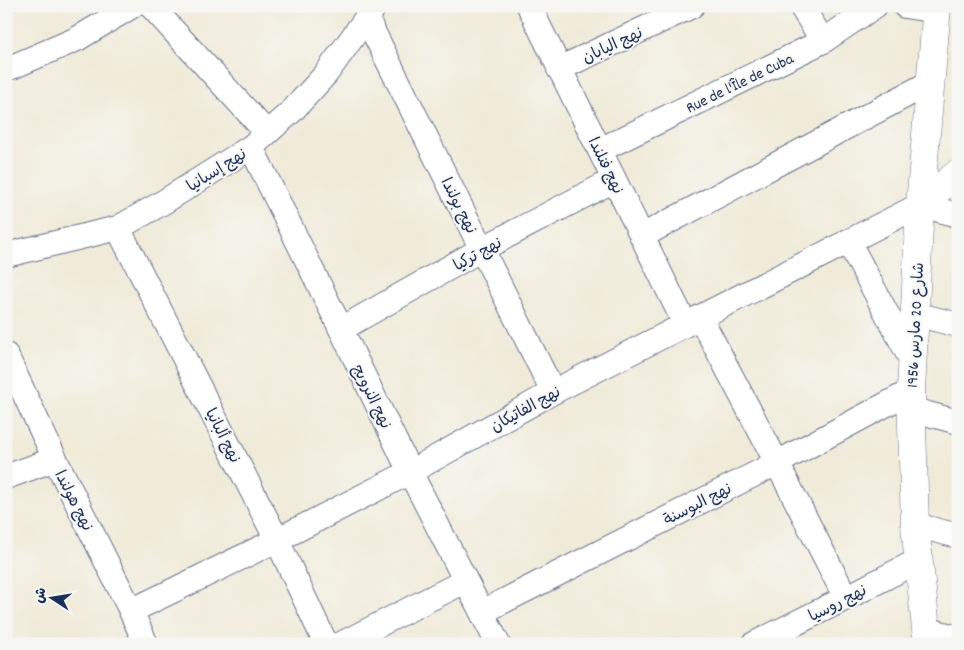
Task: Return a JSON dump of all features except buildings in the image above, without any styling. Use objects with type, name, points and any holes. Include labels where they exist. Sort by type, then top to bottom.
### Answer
[{"type":"street","points":[[6,68],[77,39],[132,6]]},
{"type":"street","name":"نهج النرويج","points":[[151,6],[259,140],[341,329],[410,472],[498,644]]},
{"type":"street","name":"نهج فنلندا","points":[[528,6],[642,236],[777,463],[846,598]]},
{"type":"street","name":"نهج اليابان","points":[[559,69],[692,6]]},
{"type":"street","points":[[801,6],[823,41]]},
{"type":"street","name":"Rue de l'Île de Cuba","points":[[600,150],[823,41],[875,6]]},
{"type":"street","points":[[905,6],[937,9]]},
{"type":"street","name":"شارع 20 مارس 1956","points":[[927,637],[915,525],[910,400],[920,205],[937,9]]},
{"type":"street","name":"نهج إسبانيا","points":[[6,255],[118,228],[162,203],[259,140],[292,111],[326,74],[371,13]]},
{"type":"street","name":"نهج بولندا","points":[[371,13],[482,249],[553,392]]},
{"type":"street","points":[[642,236],[931,82]]},
{"type":"street","points":[[920,205],[958,173]]},
{"type":"street","name":"نهج تركيا","points":[[341,329],[482,249],[614,180]]},
{"type":"street","points":[[920,205],[958,215]]},
{"type":"street","name":"نهج الفاتيكان","points":[[131,611],[277,540],[410,472],[553,392],[920,205]]},
{"type":"street","name":"نهج ألبانيا","points":[[118,228],[277,540],[326,644]]},
{"type":"street","points":[[848,241],[912,361]]},
{"type":"street","points":[[915,314],[958,326]]},
{"type":"street","name":"نهج هولندا","points":[[6,355],[146,644]]},
{"type":"street","points":[[910,400],[958,422]]},
{"type":"street","name":"نهج البوسنة","points":[[482,612],[777,463],[910,400]]},
{"type":"street","points":[[6,478],[55,459]]},
{"type":"street","points":[[915,525],[958,536]]},
{"type":"street","name":"نهج روسيا","points":[[754,644],[919,560]]},
{"type":"street","points":[[341,644],[465,580]]},
{"type":"street","points":[[927,637],[958,638]]}]
